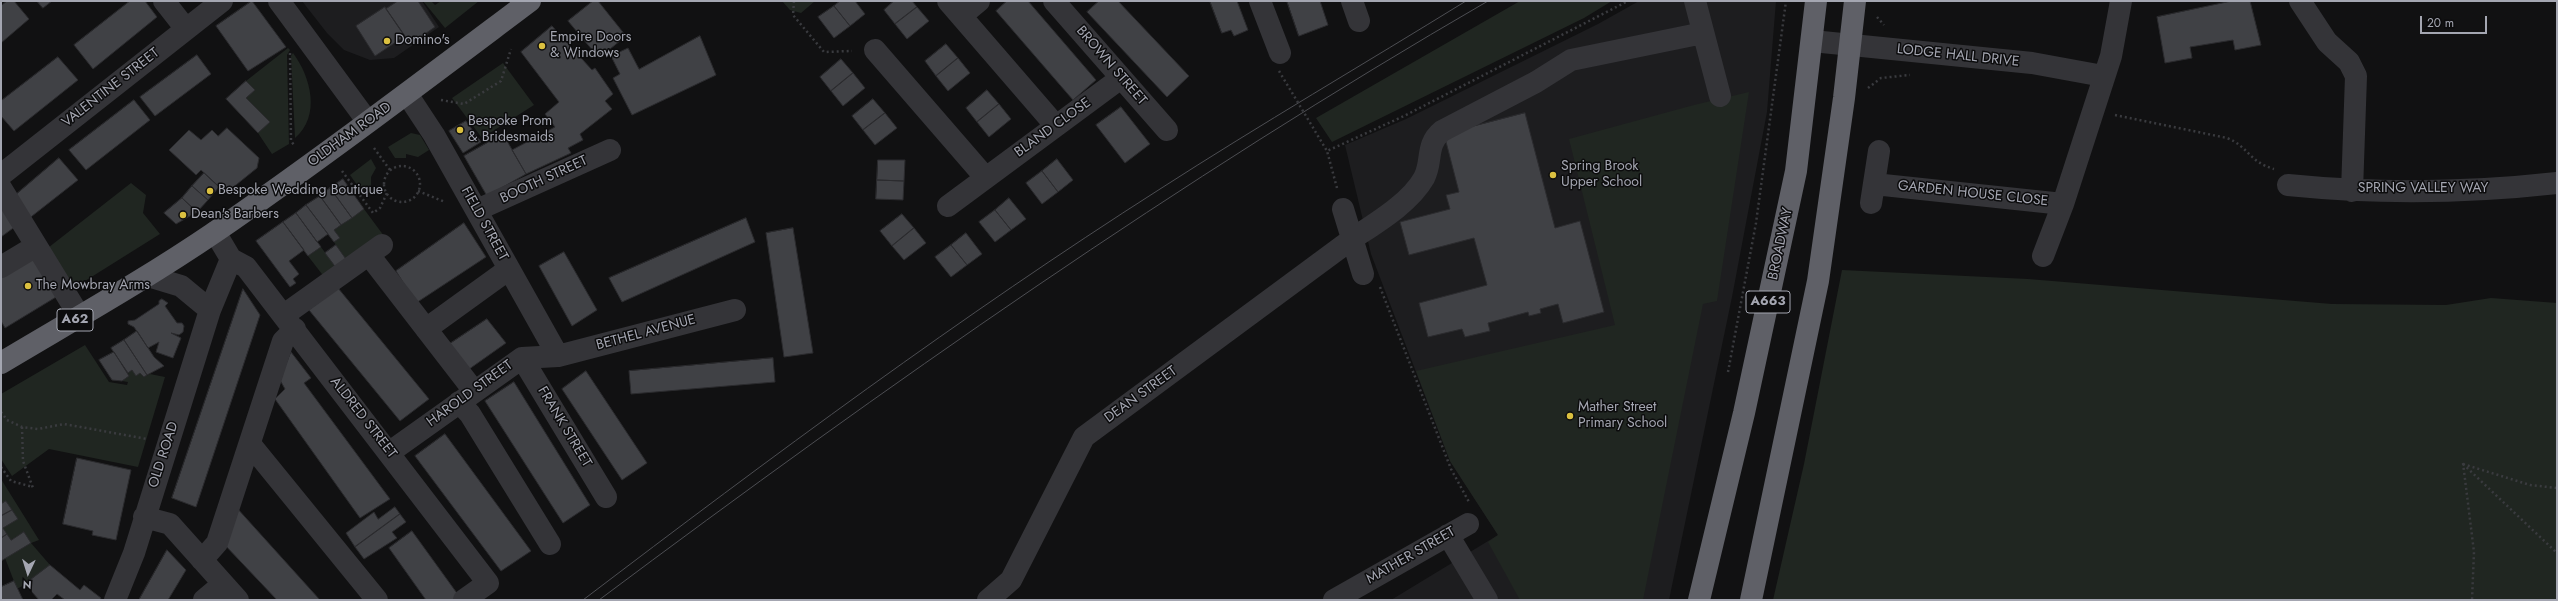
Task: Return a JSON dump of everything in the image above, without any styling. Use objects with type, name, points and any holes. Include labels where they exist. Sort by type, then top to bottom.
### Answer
[{"type":"highway","name":"OLDHAM ROAD","points":[[2,361],[80,317],[148,276],[215,232],[407,94],[530,1]]},
{"type":"highway","name":"BROADWAY","points":[[1699,600],[1744,414],[1796,171],[1816,1]]},
{"type":"highway","points":[[1751,600],[1818,281],[1855,1]]},
{"type":"street","points":[[164,1],[186,29]]},
{"type":"street","name":"VALENTINE STREET","points":[[1,175],[222,1]]},
{"type":"street","points":[[279,1],[368,122]]},
{"type":"street","points":[[979,1],[955,8],[1056,126]]},
{"type":"street","name":"BROWN STREET","points":[[1054,1],[1167,130]]},
{"type":"street","points":[[1260,1],[1279,62]]},
{"type":"street","points":[[1695,1],[1720,96]]},
{"type":"street","name":"GARDEN HOUSE CLOSE","points":[[1879,151],[1872,193],[2063,204],[2074,175],[2103,76],[2111,56],[2121,1]]},
{"type":"street","name":"SPRING VALLEY WAY","points":[[2300,1],[2327,42],[2349,62],[2356,76],[2352,191],[2461,190],[2557,183]]},
{"type":"street","name":"DEAN STREET","points":[[988,600],[1011,580],[1084,437],[1352,239],[1396,210],[1424,178],[1433,138],[1442,131],[1536,82],[1571,60],[1703,33]]},
{"type":"street","name":"LODGE HALL DRIVE","points":[[1812,41],[1849,46],[2032,63],[2103,76]]},
{"type":"street","points":[[875,50],[984,177]]},
{"type":"street","name":"BLAND CLOSE","points":[[948,206],[984,177],[1121,78]]},
{"type":"street","name":"FIELD STREET","points":[[407,94],[477,210],[558,356]]},
{"type":"street","name":"BOOTH STREET","points":[[477,210],[610,150]]},
{"type":"street","points":[[2284,178],[2352,191]]},
{"type":"street","points":[[1,188],[80,317]]},
{"type":"street","points":[[2043,256],[2063,204]]},
{"type":"street","points":[[1343,209],[1352,239],[1371,279]]},
{"type":"street","points":[[215,232],[231,259]]},
{"type":"street","points":[[1,267],[36,246]]},
{"type":"street","points":[[202,560],[217,543],[289,322],[375,250],[467,396],[470,414],[550,544]]},
{"type":"street","name":"OLD ROAD","points":[[115,600],[127,571],[210,310],[231,259]]},
{"type":"street","name":"ALDRED STREET","points":[[231,259],[246,267],[390,452],[488,583],[464,600]]},
{"type":"street","points":[[426,329],[509,269]]},
{"type":"street","points":[[148,276],[182,286],[210,310]]},
{"type":"street","name":"BETHEL AVENUE","points":[[558,356],[734,310]]},
{"type":"street","name":"HAROLD STREET","points":[[390,452],[522,358],[558,356]]},
{"type":"street","name":"FRANK STREET","points":[[522,358],[606,497]]},
{"type":"street","points":[[250,444],[377,600]]},
{"type":"street","points":[[144,517],[170,524],[238,600]]},
{"type":"street","name":"MATHER STREET","points":[[1334,600],[1468,524]]},
{"type":"street","points":[[1448,535],[1481,598]]},
{"type":"street","points":[[204,600],[223,584]]},
{"type":"path","points":[[794,1],[793,15],[824,52],[875,50]]},
{"type":"path","points":[[1327,151],[1404,116],[1628,1]]},
{"type":"path","points":[[1727,376],[1756,223],[1786,1]]},
{"type":"path","points":[[1874,10],[1879,21],[1891,29]]},
{"type":"path","points":[[294,48],[289,55],[291,141],[294,145]]},
{"type":"path","points":[[441,100],[464,104],[501,81],[510,48]]},
{"type":"path","points":[[1279,62],[1327,151],[1343,209]]},
{"type":"path","points":[[2091,116],[2107,113],[2227,138],[2242,146],[2255,161],[2284,178]]},
{"type":"path","points":[[374,148],[390,170]]},
{"type":"path","points":[[342,171],[373,213],[380,208],[386,193],[384,181],[390,170],[401,166],[412,169],[419,180],[419,186],[415,196],[406,201],[395,200],[386,193]]},
{"type":"path","points":[[1371,279],[1451,469],[1470,504],[1468,524]]},
{"type":"path","points":[[1,412],[7,420],[22,427],[38,429],[64,424],[149,439]]},
{"type":"path","points":[[1,467],[11,482],[33,488],[23,461],[22,427]]},
{"type":"path","points":[[2463,463],[2530,485],[2557,488]]},
{"type":"path","points":[[2463,463],[2557,553]]},
{"type":"path","points":[[2463,463],[2474,552],[2472,600]]},
{"type":"shaded area","points":[[302,1],[422,1],[439,27],[394,58],[370,60],[344,50],[327,33]]},
{"type":"shaded area","points":[[423,1],[431,1],[435,5],[441,1],[479,1],[445,28]]},
{"type":"shaded area","points":[[782,1],[815,1],[801,13],[790,10]]},
{"type":"shaded area","points":[[1520,1],[1612,1],[1584,18],[1332,142],[1316,118]]},
{"type":"shaded area","name":"Spring Brook Upper School","points":[[1639,1],[1776,1],[1767,112],[1732,297],[1669,600],[1391,600],[1498,535],[1450,461],[1371,254],[1345,145],[1406,119],[1598,24]]},
{"type":"shaded area","points":[[288,48],[290,50],[287,55],[289,144],[272,154],[258,133],[269,122],[246,98],[254,90],[246,81]]},
{"type":"shaded area","points":[[293,53],[305,73],[311,108],[303,129],[295,138],[291,56]]},
{"type":"shaded area","points":[[503,63],[534,105],[482,138],[452,98]]},
{"type":"shaded area","name":"Mather Street Primary School","points":[[1749,92],[1717,301],[1703,304],[1643,600],[1520,600],[1488,542],[1498,535],[1450,461],[1416,371],[1615,325],[1569,139],[1694,105]]},
{"type":"shaded area","points":[[411,133],[420,135],[429,150],[418,157],[406,154],[406,158],[395,158],[388,147]]},
{"type":"shaded area","points":[[371,159],[376,168],[371,177],[371,186],[362,192],[350,175]]},
{"type":"shaded area","points":[[131,183],[146,195],[143,213],[160,234],[69,291],[44,251]]},
{"type":"shaded area","points":[[364,209],[384,236],[348,262],[334,242],[340,238],[334,230]]},
{"type":"shaded area","points":[[321,247],[337,269],[325,278],[308,256]]},
{"type":"shaded area","points":[[1842,270],[2028,279],[2332,304],[2446,305],[2491,298],[2557,303],[2557,600],[1773,600],[1804,464]]},
{"type":"shaded area","points":[[85,345],[109,382],[127,385],[128,382],[122,381],[129,376],[128,373],[132,370],[140,373],[144,377],[150,374],[165,377],[138,467],[49,449],[12,476],[1,459],[1,394]]},
{"type":"shaded area","points":[[1,479],[39,540],[31,543],[24,532],[11,540],[3,528],[17,519],[6,501],[1,504]]},
{"type":"shaded area","points":[[31,543],[50,565],[33,580],[17,589],[5,558]]},
{"type":"building","points":[[7,1],[14,1],[29,19],[1,43],[1,6]]},
{"type":"building","points":[[37,1],[52,1],[43,8]]},
{"type":"building","points":[[130,1],[145,1],[157,17],[93,69],[74,45]]},
{"type":"building","points":[[252,1],[286,47],[248,71],[216,26]]},
{"type":"building","points":[[398,1],[418,1],[435,27],[410,44],[386,9]]},
{"type":"building","points":[[593,1],[598,1],[626,36],[599,58],[568,21]]},
{"type":"building","points":[[840,1],[855,1],[865,14],[850,26],[834,6]]},
{"type":"building","points":[[894,1],[912,1],[917,7],[895,24],[884,10]]},
{"type":"building","points":[[1007,1],[1028,1],[1096,80],[1073,100],[996,11]]},
{"type":"building","points":[[1099,1],[1118,1],[1189,76],[1167,97],[1087,12]]},
{"type":"building","points":[[1210,1],[1237,1],[1248,30],[1234,36],[1231,30],[1222,33]]},
{"type":"building","points":[[1287,1],[1320,1],[1328,25],[1299,36]]},
{"type":"building","points":[[2232,1],[2250,1],[2261,45],[2235,50],[2233,40],[2190,47],[2192,58],[2165,63],[2157,17]]},
{"type":"building","points":[[834,6],[850,26],[834,38],[818,17]]},
{"type":"building","points":[[385,7],[405,36],[375,56],[356,26]]},
{"type":"building","points":[[917,7],[929,21],[907,39],[895,24]]},
{"type":"building","points":[[552,26],[592,70],[595,68],[613,94],[605,101],[612,109],[580,134],[583,140],[568,148],[571,153],[526,174],[512,150],[555,127],[545,114],[559,102],[521,52]]},
{"type":"building","points":[[700,36],[716,75],[632,115],[613,78],[620,74],[611,56],[628,48],[639,69]]},
{"type":"building","points":[[946,44],[958,58],[936,76],[925,61]]},
{"type":"building","points":[[197,55],[211,74],[155,116],[140,97]]},
{"type":"building","points":[[58,57],[78,80],[14,131],[1,116],[1,101]]},
{"type":"building","points":[[958,58],[970,73],[948,91],[936,76]]},
{"type":"building","points":[[841,59],[853,73],[831,91],[820,77]]},
{"type":"building","points":[[853,73],[865,88],[843,106],[831,91]]},
{"type":"building","points":[[246,81],[255,90],[246,98],[270,122],[258,133],[226,99]]},
{"type":"building","points":[[987,90],[999,104],[977,122],[966,108]]},
{"type":"building","points":[[873,99],[885,113],[863,130],[852,116]]},
{"type":"building","points":[[134,100],[150,120],[86,170],[69,150]]},
{"type":"building","points":[[999,104],[1011,119],[989,137],[977,122]]},
{"type":"building","points":[[1121,107],[1150,144],[1125,163],[1096,125]]},
{"type":"building","points":[[885,113],[897,128],[875,145],[863,130]]},
{"type":"building","points":[[1525,113],[1555,228],[1580,221],[1604,312],[1563,323],[1558,304],[1540,309],[1541,313],[1529,316],[1528,312],[1488,323],[1490,331],[1465,337],[1462,329],[1428,337],[1419,303],[1487,285],[1474,238],[1409,255],[1400,222],[1450,209],[1446,195],[1459,192],[1444,134]]},
{"type":"building","points":[[466,121],[481,142],[463,153],[449,131]]},
{"type":"building","points":[[227,128],[259,158],[257,168],[226,193],[201,170],[196,175],[169,150],[189,130],[201,140],[212,130],[218,136]]},
{"type":"building","points":[[503,134],[526,174],[487,196],[464,156]]},
{"type":"building","points":[[59,158],[78,180],[27,220],[12,198]]},
{"type":"building","points":[[1057,159],[1073,180],[1058,192],[1042,171]]},
{"type":"building","points":[[878,160],[905,160],[904,181],[877,180]]},
{"type":"building","points":[[1042,171],[1058,192],[1042,204],[1026,183]]},
{"type":"building","points":[[204,173],[219,187],[208,200],[192,186]]},
{"type":"building","points":[[343,179],[364,209],[352,218],[330,188]]},
{"type":"building","points":[[877,180],[904,181],[903,200],[876,199]]},
{"type":"building","points":[[192,186],[208,200],[197,212],[182,198]]},
{"type":"building","points":[[330,188],[352,218],[341,225],[320,196]]},
{"type":"building","points":[[320,196],[341,225],[334,230],[340,238],[334,242],[306,205]]},
{"type":"building","points":[[182,198],[197,212],[176,224],[164,213]]},
{"type":"building","points":[[1009,198],[1026,219],[1011,230],[995,210]]},
{"type":"building","points":[[1,204],[16,226],[1,237]]},
{"type":"building","points":[[306,205],[328,234],[317,242],[296,213]]},
{"type":"building","points":[[995,210],[1011,230],[995,242],[979,222]]},
{"type":"building","points":[[296,213],[321,247],[308,256],[283,222]]},
{"type":"building","points":[[902,214],[914,228],[892,246],[880,231]]},
{"type":"building","points":[[746,218],[755,242],[622,302],[609,278]]},
{"type":"building","points":[[283,222],[304,250],[289,261],[299,274],[293,279],[296,283],[290,287],[256,241]]},
{"type":"building","points":[[464,223],[486,257],[416,303],[396,271]]},
{"type":"building","points":[[793,228],[813,353],[784,357],[766,233]]},
{"type":"building","points":[[914,228],[926,243],[904,260],[892,246]]},
{"type":"building","points":[[966,233],[982,254],[967,265],[951,245]]},
{"type":"building","points":[[336,245],[348,262],[337,269],[325,253]]},
{"type":"building","points":[[951,245],[967,265],[951,277],[935,257]]},
{"type":"building","points":[[564,252],[597,310],[572,326],[539,266]]},
{"type":"building","name":"The Mowbray Arms","points":[[37,255],[61,294],[5,328],[1,321],[1,277]]},
{"type":"building","points":[[338,288],[429,399],[400,421],[309,310]]},
{"type":"building","points":[[243,289],[260,315],[196,507],[172,498]]},
{"type":"building","points":[[162,299],[168,303],[165,306],[177,323],[182,323],[184,326],[183,332],[179,335],[171,333],[181,338],[173,358],[156,352],[159,342],[148,348],[134,327],[128,324],[128,321],[135,320],[159,304],[159,301]]},
{"type":"building","points":[[487,319],[506,343],[465,372],[445,347]]},
{"type":"building","points":[[137,331],[154,357],[164,366],[147,375],[124,340]]},
{"type":"building","points":[[124,340],[147,375],[144,377],[140,373],[136,376],[132,370],[128,373],[111,348]]},
{"type":"building","points":[[114,352],[129,376],[122,381],[112,380],[99,360]]},
{"type":"building","points":[[291,352],[311,378],[304,383],[390,499],[360,518],[275,399],[285,389],[280,380]]},
{"type":"building","points":[[773,358],[775,382],[631,394],[629,371]]},
{"type":"building","points":[[586,371],[647,463],[622,480],[562,389]]},
{"type":"building","points":[[514,382],[590,505],[563,523],[485,401]]},
{"type":"building","points":[[445,434],[531,551],[501,571],[415,456]]},
{"type":"building","points":[[77,458],[131,470],[116,540],[92,535],[93,531],[63,524]]},
{"type":"building","points":[[6,501],[12,510],[1,516],[1,504]]},
{"type":"building","points":[[236,507],[320,600],[277,600],[223,543]]},
{"type":"building","points":[[395,507],[400,514],[355,547],[346,533],[374,512],[378,519]]},
{"type":"building","points":[[12,510],[18,519],[3,528],[7,534],[1,538],[1,516]]},
{"type":"building","points":[[400,514],[406,522],[392,532],[397,538],[364,559],[355,547]]},
{"type":"building","points":[[412,531],[459,596],[454,600],[426,600],[389,548]]},
{"type":"building","points":[[24,532],[31,543],[1,561],[1,538],[7,534],[11,540]]},
{"type":"building","points":[[167,550],[186,570],[168,600],[139,600]]},
{"type":"building","points":[[50,565],[80,590],[84,585],[101,598],[100,600],[65,600],[57,594],[51,600],[39,600],[25,584]]},
{"type":"building","points":[[14,581],[23,600],[1,600],[1,587]]},
{"type":"tram line","points":[[583,600],[724,493],[867,388],[1012,287],[1086,237],[1198,165],[1466,1]]},
{"type":"tram line","points":[[599,600],[815,441],[1035,287],[1259,140],[1373,69],[1488,1]]},
{"type":"place","name":"Domino's","points":[[387,41]]},
{"type":"place","name":"Empire Doors & Windows","points":[[542,46]]},
{"type":"place","name":"Bespoke Prom & Bridesmaids","points":[[460,130]]},
{"type":"place","name":"Spring Brook Upper School","points":[[1553,175]]},
{"type":"place","name":"Bespoke Wedding Boutique","points":[[210,191]]},
{"type":"place","name":"Dean's Barbers","points":[[183,215]]},
{"type":"place","name":"The Mowbray Arms","points":[[28,286]]},
{"type":"place","name":"Mather Street Primary School","points":[[1570,416]]}]
